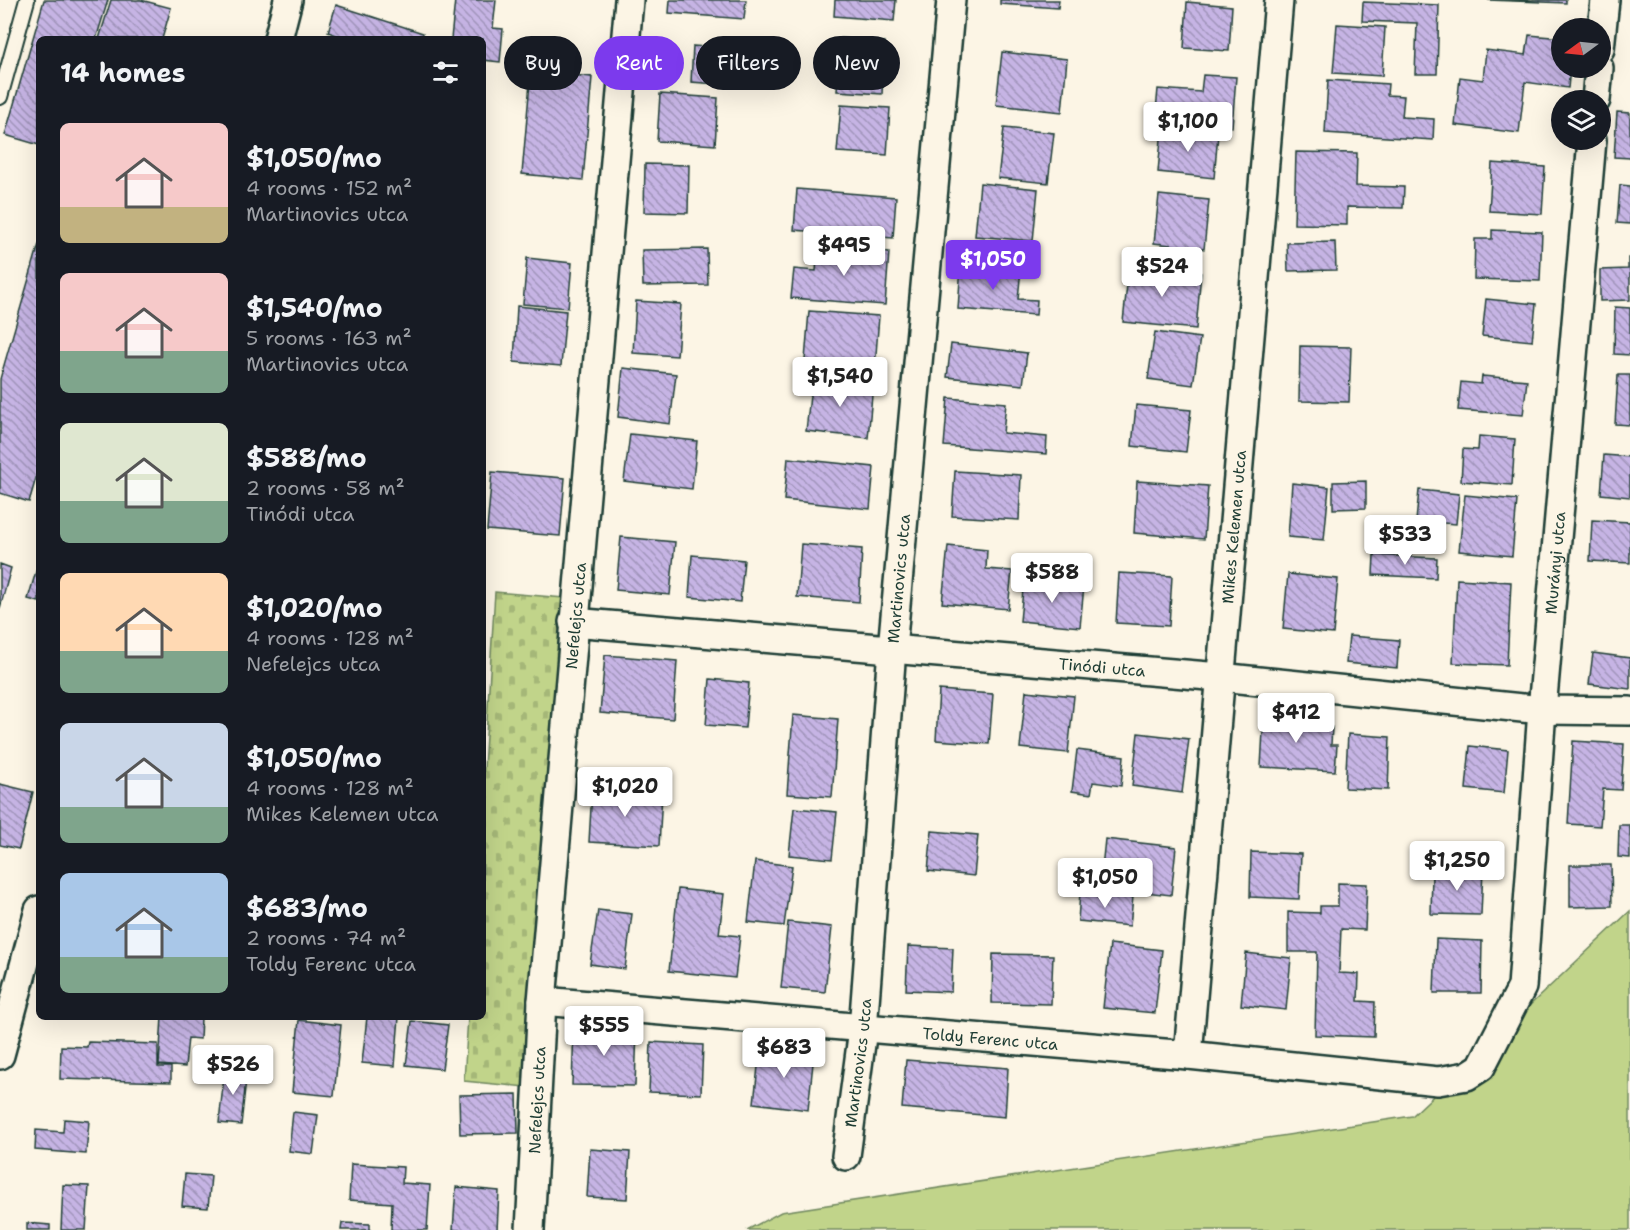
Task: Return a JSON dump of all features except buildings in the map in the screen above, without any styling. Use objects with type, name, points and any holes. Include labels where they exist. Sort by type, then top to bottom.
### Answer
[{"type":"street","points":[[279,36],[288,0]]},
{"type":"street","name":"Nefelejcs utca","points":[[530,1230],[542,1001],[573,622],[629,0]]},
{"type":"street","name":"Martinovics utca","points":[[846,1156],[863,1029],[892,649],[951,0]]},
{"type":"street","name":"Mikes Kelemen utca","points":[[1188,1055],[1279,0]]},
{"type":"street","points":[[1603,18],[1605,0]]},
{"type":"street","name":"Murányi utca","points":[[1522,987],[1542,710],[1592,150]]},
{"type":"street","name":"Tinódi utca","points":[[573,622],[1220,677],[1542,710],[1630,711]]},
{"type":"street","points":[[0,1055],[32,964],[36,933]]},
{"type":"street","name":"Toldy Ferenc utca","points":[[542,1001],[1188,1055],[1438,1081],[1467,1076],[1481,1067],[1522,987]]},
{"type":"lane","points":[[0,97],[27,0]]},
{"type":"green space","points":[[495,592],[564,598],[526,1087],[464,1081],[468,1020],[486,1020],[486,736]]},
{"type":"green space","points":[[1630,911],[1630,1230],[747,1230],[781,1212],[1412,1116]]}]
